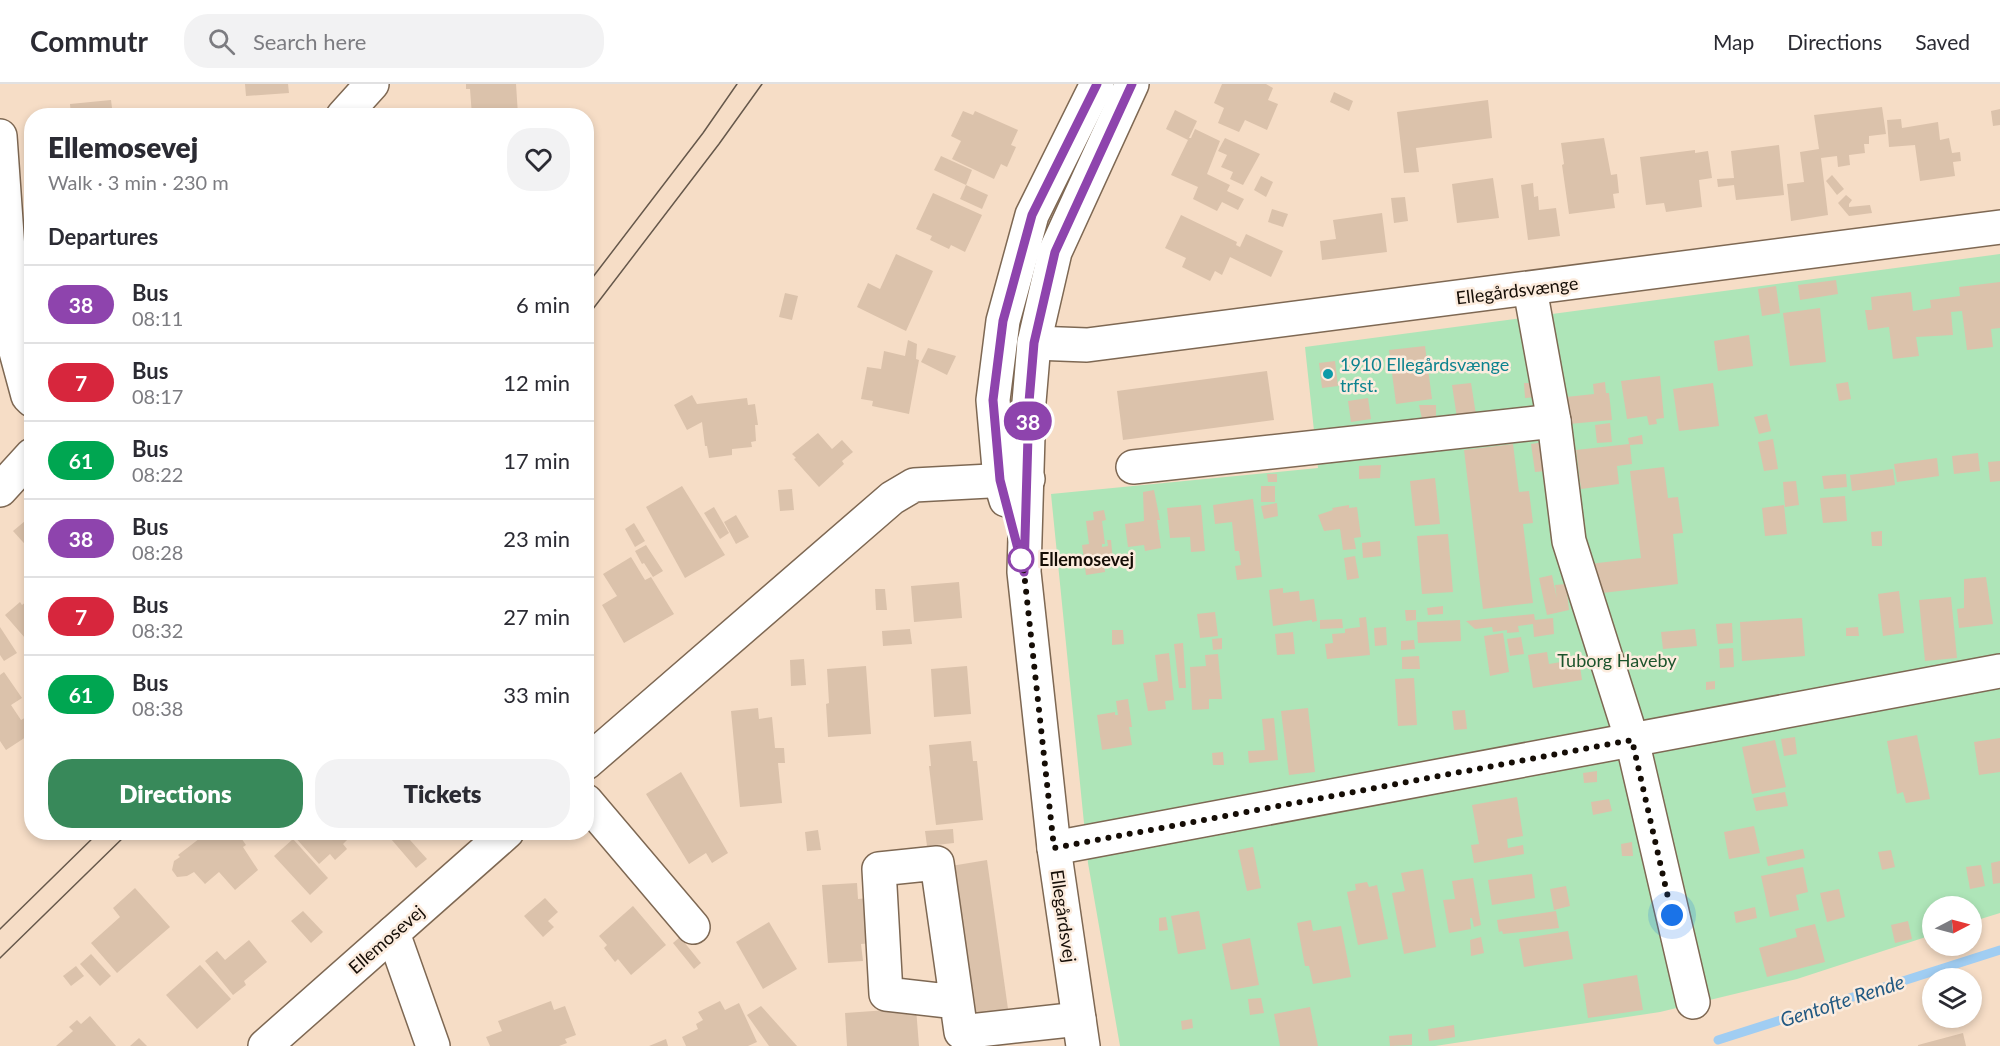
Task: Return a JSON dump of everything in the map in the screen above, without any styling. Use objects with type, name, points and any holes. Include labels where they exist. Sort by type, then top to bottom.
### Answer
[{"type":"street","points":[[351,108],[372,84]]},
{"type":"street","name":"Ellegårdsvej","points":[[1081,1033],[1054,848],[1014,479],[993,400],[1003,321],[1032,215],[1097,84]]},
{"type":"street","name":"Ellegårdsvej","points":[[1014,479],[1028,413],[1034,343],[1055,252],[1132,84]]},
{"type":"street","points":[[0,136],[15,348],[24,381]]},
{"type":"street","name":"Ellegårdsvænge","points":[[1034,343],[1088,345],[2000,226]]},
{"type":"street","points":[[1530,289],[1554,421],[1569,541],[1632,740],[1693,1002]]},
{"type":"street","points":[[1134,467],[1554,421]]},
{"type":"street","points":[[0,490],[24,464]]},
{"type":"street","points":[[594,757],[892,498],[914,485],[1014,479]]},
{"type":"street","points":[[1054,848],[2000,671]]},
{"type":"street","points":[[594,810],[693,927]]},
{"type":"street","name":"Ellemosevej","points":[[265,1046],[498,840]]},
{"type":"street","points":[[393,933],[434,1046]]},
{"type":"street","points":[[956,1002],[961,1032],[1081,1033]]},
{"type":"green space","name":"Tuborg Haveby","points":[[2000,254],[2000,913],[1982,919],[1982,896],[1922,896],[1922,938],[1797,979],[1660,1012],[1435,1046],[1120,1046],[1088,863],[1051,494],[1318,468],[1305,347]]},
{"type":"building","points":[[245,84],[288,84],[289,93],[246,96]]},
{"type":"building","points":[[466,84],[516,84],[518,108],[471,108],[470,89],[466,89]]},
{"type":"building","points":[[1222,84],[1266,84],[1273,88],[1268,100],[1278,104],[1267,130],[1245,120],[1239,132],[1218,123],[1224,108],[1214,103]]},
{"type":"building","points":[[1334,92],[1353,101],[1349,111],[1330,102]]},
{"type":"building","points":[[111,100],[112,108],[70,108],[70,104]]},
{"type":"building","points":[[1488,100],[1492,138],[1416,148],[1419,172],[1404,173],[1397,112]]},
{"type":"building","points":[[1882,107],[1886,134],[1869,136],[1869,144],[1864,144],[1865,153],[1849,155],[1850,165],[1838,167],[1837,156],[1821,158],[1828,215],[1791,221],[1787,184],[1804,182],[1800,152],[1819,149],[1814,115]]},
{"type":"building","points":[[2000,109],[2000,125],[1993,126],[1991,111]]},
{"type":"building","points":[[1175,110],[1197,121],[1189,138],[1195,129],[1220,141],[1207,174],[1230,185],[1227,191],[1244,199],[1238,210],[1222,202],[1217,211],[1193,199],[1198,187],[1171,175],[1188,140],[1166,129]]},
{"type":"building","points":[[963,111],[973,115],[975,111],[1018,130],[1011,145],[1016,147],[1007,167],[1001,164],[994,179],[952,159],[961,141],[951,136]]},
{"type":"building","points":[[1901,119],[1902,128],[1938,122],[1940,140],[1949,138],[1952,153],[1960,152],[1961,161],[1953,162],[1955,176],[1920,181],[1915,145],[1889,147],[1887,120]]},
{"type":"building","points":[[1225,138],[1260,154],[1243,185],[1230,179],[1233,172],[1221,167],[1227,155],[1218,151]]},
{"type":"building","points":[[1604,138],[1611,175],[1617,174],[1619,193],[1613,194],[1615,208],[1569,214],[1561,143]]},
{"type":"building","points":[[1779,145],[1784,195],[1736,200],[1734,185],[1718,187],[1717,179],[1734,178],[1731,151]]},
{"type":"building","points":[[1695,150],[1695,153],[1708,151],[1712,178],[1699,180],[1702,207],[1666,212],[1664,203],[1646,205],[1640,157]]},
{"type":"building","points":[[941,156],[972,170],[966,185],[934,170]]},
{"type":"building","points":[[1832,175],[1844,189],[1837,195],[1826,181]]},
{"type":"building","points":[[1261,176],[1273,182],[1266,197],[1254,190]]},
{"type":"building","points":[[1493,178],[1499,218],[1457,223],[1452,184]]},
{"type":"building","points":[[1533,183],[1534,197],[1538,196],[1539,210],[1556,208],[1560,236],[1528,240],[1521,185]]},
{"type":"building","points":[[966,185],[988,195],[982,209],[960,199]]},
{"type":"building","points":[[933,193],[982,215],[965,252],[951,245],[949,249],[930,240],[932,236],[916,229]]},
{"type":"building","points":[[1846,195],[1852,200],[1849,207],[1870,205],[1872,213],[1849,216],[1838,203]]},
{"type":"building","points":[[1405,197],[1408,221],[1394,223],[1391,198]]},
{"type":"building","points":[[1272,209],[1288,214],[1283,227],[1268,222]]},
{"type":"building","points":[[1382,213],[1387,252],[1322,260],[1320,241],[1336,239],[1333,220]]},
{"type":"building","points":[[1181,215],[1237,242],[1236,245],[1240,247],[1246,234],[1283,251],[1271,277],[1230,257],[1222,275],[1215,271],[1210,281],[1182,267],[1186,258],[1165,248]]},
{"type":"building","points":[[896,254],[933,271],[906,331],[857,307],[868,283],[880,289]]},
{"type":"building","points":[[1836,280],[1838,294],[1800,300],[1798,285]]},
{"type":"building","points":[[2000,282],[2000,328],[1991,329],[1993,347],[1967,350],[1962,311],[1951,312],[1953,335],[1916,337],[1919,356],[1893,359],[1889,327],[1868,330],[1865,310],[1872,310],[1871,297],[1911,292],[1913,311],[1931,308],[1930,300],[1960,296],[1959,287]]},
{"type":"building","points":[[1776,286],[1780,313],[1762,316],[1758,289]]},
{"type":"building","points":[[785,293],[798,296],[792,320],[779,317]]},
{"type":"building","points":[[1820,308],[1826,362],[1790,366],[1783,313]]},
{"type":"building","points":[[1749,335],[1753,366],[1718,371],[1714,341]]},
{"type":"building","points":[[908,340],[917,344],[916,359],[919,360],[909,414],[872,406],[873,401],[861,399],[867,367],[881,369],[884,351],[905,356]]},
{"type":"building","points":[[1425,346],[1432,399],[1396,404],[1389,350]]},
{"type":"building","points":[[928,348],[956,356],[947,375],[921,362]]},
{"type":"building","name":"1910 Ellegårdsvænge trfst.","points":[[1335,361],[1338,386],[1322,388],[1319,363]]},
{"type":"building","points":[[1267,371],[1274,420],[1123,440],[1117,391]]},
{"type":"building","points":[[1660,376],[1664,418],[1656,419],[1657,424],[1649,425],[1647,416],[1627,419],[1621,381]]},
{"type":"building","points":[[1605,382],[1606,393],[1609,393],[1612,420],[1569,424],[1566,397],[1594,394],[1593,384]]},
{"type":"building","points":[[1848,382],[1851,399],[1839,401],[1836,384]]},
{"type":"building","points":[[1471,383],[1476,415],[1457,418],[1452,385]]},
{"type":"building","points":[[1524,383],[1535,383],[1537,397],[1525,398]]},
{"type":"building","points":[[1713,383],[1719,426],[1679,431],[1673,389]]},
{"type":"building","points":[[692,395],[697,404],[747,398],[748,405],[755,404],[758,425],[755,425],[756,441],[751,442],[752,447],[732,449],[732,455],[709,458],[702,422],[687,430],[674,405]]},
{"type":"building","points":[[1368,398],[1371,419],[1351,422],[1348,401]]},
{"type":"building","points":[[1419,405],[1436,405],[1436,418],[1422,419]]},
{"type":"building","points":[[1767,414],[1771,431],[1759,434],[1754,417]]},
{"type":"building","points":[[1610,423],[1612,442],[1597,443],[1595,425]]},
{"type":"building","points":[[818,433],[832,449],[842,440],[853,452],[842,461],[844,464],[819,487],[792,454]]},
{"type":"building","points":[[1642,435],[1643,444],[1630,445],[1632,464],[1617,466],[1619,484],[1581,489],[1576,450],[1629,444],[1628,438]]},
{"type":"building","points":[[1773,439],[1778,469],[1764,471],[1758,442]]},
{"type":"building","points":[[1543,442],[1546,471],[1535,472],[1531,444]]},
{"type":"building","points":[[1513,444],[1519,492],[1529,491],[1533,523],[1523,524],[1533,603],[1483,609],[1464,450]]},
{"type":"building","points":[[1978,453],[1980,471],[1954,474],[1952,456]]},
{"type":"building","points":[[1937,458],[1939,476],[1897,482],[1894,464]]},
{"type":"building","points":[[2000,461],[2000,481],[1990,482],[1988,462]]},
{"type":"building","points":[[1381,465],[1380,478],[1359,479],[1359,466]]},
{"type":"building","points":[[1664,467],[1668,498],[1678,497],[1683,533],[1673,534],[1678,584],[1594,594],[1589,564],[1641,558],[1630,471]]},
{"type":"building","points":[[1893,469],[1895,485],[1852,491],[1850,475]]},
{"type":"building","points":[[1267,474],[1277,474],[1277,482],[1268,482]]},
{"type":"building","points":[[1846,474],[1847,487],[1824,489],[1822,476]]},
{"type":"building","points":[[1435,478],[1440,524],[1415,526],[1410,481]]},
{"type":"building","points":[[1796,481],[1799,505],[1785,507],[1783,482]]},
{"type":"building","points":[[682,486],[725,555],[685,578],[646,507]]},
{"type":"building","points":[[1261,486],[1275,486],[1275,502],[1261,502]]},
{"type":"building","points":[[792,489],[794,510],[780,511],[778,490]]},
{"type":"building","points":[[1154,490],[1160,520],[1157,520],[1161,548],[1145,551],[1144,545],[1128,547],[1125,524],[1144,521],[1143,492]]},
{"type":"building","points":[[1845,496],[1847,521],[1823,523],[1820,498]]},
{"type":"building","points":[[1253,499],[1262,577],[1237,580],[1235,566],[1241,565],[1239,551],[1235,551],[1232,522],[1215,524],[1213,505]]},
{"type":"building","points":[[1277,503],[1278,516],[1264,519],[1261,506]]},
{"type":"building","points":[[1201,505],[1205,551],[1191,552],[1190,537],[1170,538],[1167,508]]},
{"type":"building","points":[[1349,505],[1349,508],[1357,507],[1361,537],[1354,538],[1356,549],[1343,550],[1340,529],[1324,531],[1318,515],[1333,510],[1332,508]]},
{"type":"building","points":[[1784,505],[1787,534],[1765,536],[1762,508]]},
{"type":"building","points":[[714,507],[729,533],[720,539],[704,513]]},
{"type":"building","points":[[1104,510],[1106,520],[1102,521],[1105,544],[1102,544],[1102,547],[1108,546],[1107,540],[1111,540],[1113,561],[1104,562],[1105,572],[1086,575],[1082,545],[1089,544],[1086,521],[1094,520],[1093,512]]},
{"type":"building","points":[[736,515],[749,537],[736,544],[724,522]]},
{"type":"building","points":[[24,522],[24,543],[13,531]]},
{"type":"building","points":[[634,523],[645,541],[635,547],[625,529]]},
{"type":"building","points":[[1882,531],[1882,546],[1872,546],[1871,532]]},
{"type":"building","points":[[1448,534],[1453,592],[1422,594],[1417,536]]},
{"type":"building","points":[[1380,541],[1381,556],[1363,558],[1362,543]]},
{"type":"building","points":[[646,545],[663,571],[653,577],[635,551]]},
{"type":"building","points":[[1355,556],[1359,578],[1347,580],[1344,558]]},
{"type":"building","points":[[631,557],[645,580],[651,577],[674,614],[624,643],[602,605],[617,596],[603,574]]},
{"type":"building","points":[[1552,575],[1557,599],[1555,585],[1566,584],[1569,610],[1547,615],[1539,578]]},
{"type":"building","points":[[1986,577],[1993,624],[1959,628],[1957,609],[1964,608],[1964,579]]},
{"type":"building","points":[[959,582],[962,618],[914,622],[911,586]]},
{"type":"building","points":[[1283,588],[1283,593],[1299,591],[1300,601],[1314,599],[1317,621],[1273,626],[1269,590]]},
{"type":"building","points":[[875,589],[885,589],[887,610],[876,610]]},
{"type":"building","points":[[1899,591],[1904,633],[1883,636],[1878,594]]},
{"type":"building","points":[[1951,597],[1957,658],[1925,661],[1919,600]]},
{"type":"building","points":[[20,602],[22,605],[24,603],[24,637],[5,615]]},
{"type":"building","points":[[1443,606],[1443,614],[1428,615],[1427,608]]},
{"type":"building","points":[[1405,610],[1416,610],[1416,620],[1406,621]]},
{"type":"building","points":[[1215,612],[1218,636],[1200,638],[1197,614]]},
{"type":"building","points":[[1534,614],[1535,620],[1553,618],[1554,634],[1534,637],[1533,624],[1518,626],[1519,632],[1507,633],[1507,630],[1493,632],[1492,627],[1475,629],[1466,621]]},
{"type":"building","points":[[1366,617],[1370,655],[1327,659],[1325,644],[1333,643],[1332,634],[1345,633],[1345,629],[1360,627],[1359,618]]},
{"type":"building","points":[[1802,618],[1805,656],[1742,661],[1740,622]]},
{"type":"building","points":[[1342,619],[1343,628],[1320,629],[1320,620]]},
{"type":"building","points":[[1460,620],[1461,641],[1418,643],[1417,622]]},
{"type":"building","points":[[1732,623],[1733,643],[1718,644],[1716,624]]},
{"type":"building","points":[[0,627],[17,653],[4,661],[0,655]]},
{"type":"building","points":[[1386,627],[1387,645],[1375,646],[1374,628]]},
{"type":"building","points":[[1858,627],[1859,636],[1846,636],[1846,628]]},
{"type":"building","points":[[910,629],[912,644],[883,646],[882,631]]},
{"type":"building","points":[[1695,629],[1697,646],[1663,649],[1661,632]]},
{"type":"building","points":[[1112,630],[1123,630],[1124,644],[1112,645]]},
{"type":"building","points":[[1293,632],[1295,654],[1277,655],[1275,634]]},
{"type":"building","points":[[1503,633],[1509,672],[1490,676],[1484,636]]},
{"type":"building","points":[[1521,637],[1524,654],[1510,656],[1507,639]]},
{"type":"building","points":[[1222,638],[1222,649],[1213,650],[1212,639]]},
{"type":"building","points":[[1414,640],[1415,649],[1401,650],[1401,641]]},
{"type":"building","points":[[1183,643],[1186,688],[1179,688],[1174,644]]},
{"type":"building","points":[[1733,648],[1734,667],[1720,668],[1719,649]]},
{"type":"building","points":[[1547,652],[1549,664],[1579,659],[1582,680],[1533,688],[1528,655]]},
{"type":"building","points":[[1169,653],[1174,700],[1165,701],[1166,709],[1148,711],[1143,683],[1158,681],[1155,655]]},
{"type":"building","points":[[1218,654],[1222,699],[1209,699],[1209,709],[1192,710],[1190,667],[1206,666],[1205,655]]},
{"type":"building","points":[[1419,656],[1420,669],[1402,669],[1402,657]]},
{"type":"building","points":[[804,659],[806,685],[791,686],[790,660]]},
{"type":"building","points":[[866,666],[871,734],[828,737],[827,669]]},
{"type":"building","points":[[967,666],[971,714],[934,717],[931,669]]},
{"type":"building","points":[[4,672],[22,698],[11,705],[21,720],[24,718],[24,738],[6,750],[0,741],[0,675]]},
{"type":"building","points":[[1414,678],[1417,725],[1398,726],[1395,679]]},
{"type":"building","points":[[1715,681],[1715,689],[1706,690],[1706,682]]},
{"type":"building","points":[[1128,699],[1132,745],[1102,750],[1097,715],[1115,712],[1115,715],[1118,715],[1116,701]]},
{"type":"building","points":[[758,708],[759,719],[772,717],[775,748],[784,748],[785,763],[778,763],[782,803],[740,807],[731,711]]},
{"type":"building","points":[[1308,708],[1315,772],[1289,775],[1281,711]]},
{"type":"building","points":[[1465,710],[1467,729],[1454,730],[1452,711]]},
{"type":"building","points":[[1274,718],[1278,760],[1249,763],[1248,751],[1265,750],[1262,719]]},
{"type":"building","points":[[1917,735],[1930,799],[1906,803],[1903,792],[1897,794],[1887,741]]},
{"type":"building","points":[[1795,737],[1797,754],[1784,756],[1781,739]]},
{"type":"building","points":[[2000,738],[2000,772],[1979,775],[1974,742]]},
{"type":"building","points":[[1775,740],[1786,787],[1752,794],[1742,747]]},
{"type":"building","points":[[971,741],[973,761],[977,761],[983,820],[936,825],[929,766],[931,766],[929,745]]},
{"type":"building","points":[[1223,752],[1224,765],[1213,765],[1212,753]]},
{"type":"building","points":[[1597,771],[1597,782],[1584,783],[1583,773]]},
{"type":"building","points":[[681,772],[728,853],[712,863],[706,853],[689,864],[646,794]]},
{"type":"building","points":[[1785,792],[1788,806],[1756,811],[1753,798]]},
{"type":"building","points":[[1517,797],[1523,836],[1507,839],[1508,848],[1523,845],[1524,854],[1474,863],[1471,845],[1479,844],[1472,805]]},
{"type":"building","points":[[1609,799],[1612,811],[1593,815],[1591,802]]},
{"type":"building","points":[[1754,826],[1760,853],[1729,859],[1724,832]]},
{"type":"building","points":[[953,829],[954,843],[927,846],[925,831]]},
{"type":"building","points":[[818,830],[821,850],[807,851],[805,832]]},
{"type":"building","points":[[198,840],[243,840],[246,845],[243,847],[258,870],[235,890],[219,872],[205,884],[194,872],[187,876],[177,877],[172,870],[174,861],[180,857],[178,855]]},
{"type":"building","points":[[294,840],[328,878],[310,895],[274,856]]},
{"type":"building","points":[[297,840],[347,840],[343,844],[347,849],[335,860],[330,854],[319,864]]},
{"type":"building","points":[[392,840],[410,840],[427,859],[416,868]]},
{"type":"building","points":[[1632,842],[1633,856],[1622,856],[1621,844]]},
{"type":"building","points":[[1253,847],[1261,888],[1247,891],[1238,850]]},
{"type":"building","points":[[1803,849],[1805,858],[1768,866],[1766,857]]},
{"type":"building","points":[[1891,850],[1895,867],[1882,870],[1878,852]]},
{"type":"building","points":[[987,860],[1009,1016],[967,1022],[945,867]]},
{"type":"building","points":[[2000,861],[2000,883],[1993,884],[1991,863]]},
{"type":"building","points":[[1981,865],[1985,886],[1970,889],[1966,867]]},
{"type":"building","points":[[1803,867],[1808,892],[1796,895],[1799,910],[1770,917],[1761,876]]},
{"type":"building","points":[[1423,869],[1436,947],[1404,954],[1392,893],[1405,891],[1401,873]]},
{"type":"building","points":[[1532,874],[1535,898],[1492,905],[1488,880]]},
{"type":"building","points":[[1473,878],[1481,925],[1474,927],[1472,918],[1470,918],[1471,929],[1449,933],[1443,900],[1455,899],[1452,881]]},
{"type":"building","points":[[1367,882],[1369,887],[1377,885],[1388,939],[1358,945],[1347,892],[1356,890],[1355,884]]},
{"type":"building","points":[[857,883],[858,899],[869,898],[872,943],[861,944],[863,961],[828,963],[822,885]]},
{"type":"building","points":[[1566,886],[1570,906],[1554,910],[1550,889]]},
{"type":"building","points":[[135,888],[170,927],[117,973],[91,943],[120,917],[113,908]]},
{"type":"building","points":[[1839,889],[1845,917],[1827,922],[1820,893]]},
{"type":"building","points":[[545,898],[558,912],[548,921],[554,927],[543,937],[524,916]]},
{"type":"building","points":[[633,906],[666,945],[631,975],[618,959],[615,962],[604,948],[607,945],[599,936]]},
{"type":"building","points":[[1755,907],[1757,918],[1736,923],[1734,912]]},
{"type":"building","points":[[303,911],[323,932],[311,943],[291,921]]},
{"type":"building","points":[[1199,911],[1206,949],[1178,954],[1171,916]]},
{"type":"building","points":[[1556,911],[1559,928],[1503,934],[1502,931],[1499,932],[1497,920]]},
{"type":"building","points":[[1166,917],[1168,930],[1159,931],[1159,918]]},
{"type":"building","points":[[1311,920],[1313,931],[1341,926],[1351,977],[1313,984],[1309,966],[1305,966],[1297,923]]},
{"type":"building","points":[[1908,921],[1912,939],[1895,943],[1891,925]]},
{"type":"building","points":[[769,922],[797,969],[763,989],[736,942]]},
{"type":"building","points":[[1815,924],[1825,962],[1767,977],[1759,948],[1797,937],[1795,929]]},
{"type":"building","points":[[1568,931],[1573,959],[1524,967],[1519,939]]},
{"type":"building","points":[[680,937],[701,963],[694,969],[673,943]]},
{"type":"building","points":[[1481,937],[1484,953],[1471,956],[1470,940]]},
{"type":"building","points":[[1250,938],[1259,985],[1231,990],[1222,944]]},
{"type":"building","points":[[249,940],[267,962],[244,981],[246,985],[233,995],[205,961],[217,951],[225,960]]},
{"type":"building","points":[[91,954],[111,976],[100,986],[80,964]]},
{"type":"building","points":[[200,965],[231,999],[197,1029],[166,995]]},
{"type":"building","points":[[76,966],[84,976],[71,986],[63,976]]},
{"type":"building","points":[[1637,975],[1643,1010],[1588,1018],[1583,984]]},
{"type":"building","points":[[1261,998],[1264,1013],[1250,1015],[1248,999]]},
{"type":"building","points":[[551,1001],[554,1010],[565,1006],[576,1035],[565,1039],[567,1043],[559,1046],[490,1046],[486,1037],[502,1031],[498,1021]]},
{"type":"building","points":[[720,1001],[725,1010],[739,1003],[757,1042],[748,1046],[686,1046],[682,1037],[698,1029],[696,1024],[703,1020],[698,1012]]},
{"type":"building","points":[[761,1006],[797,1046],[769,1046],[747,1015]]},
{"type":"building","points":[[1310,1007],[1318,1046],[1280,1046],[1274,1014]]},
{"type":"building","points":[[916,1008],[919,1046],[847,1046],[845,1013]]},
{"type":"building","points":[[90,1016],[116,1046],[56,1046],[73,1031],[69,1027],[77,1020],[81,1024]]},
{"type":"building","points":[[1192,1019],[1193,1028],[1182,1030],[1181,1021]]},
{"type":"building","points":[[1454,1025],[1455,1037],[1429,1041],[1428,1029]]},
{"type":"building","points":[[1963,1033],[1966,1046],[1918,1046],[1918,1045]]},
{"type":"building","points":[[1412,1034],[1412,1045],[1390,1046],[1389,1036]]},
{"type":"building","points":[[139,1038],[147,1046],[130,1046]]},
{"type":"building","points":[[666,1039],[668,1046],[649,1046]]},
{"type":"waterway","name":"Gentofte Rende","points":[[1718,1040],[2000,950]]},
{"type":"tram line","points":[[594,276],[703,133],[737,84]]},
{"type":"tram line","points":[[594,308],[762,84]]},
{"type":"tram line","points":[[0,929],[91,840]]},
{"type":"tram line","points":[[0,958],[121,840]]},
{"type":"bus line","name":"38","points":[[1097,84],[1032,215],[1003,321],[993,400],[1000,480],[1024,572],[1029,402],[1034,343],[1055,252],[1132,84]]},
{"type":"place","name":"1910 Ellegårdsvænge trfst.","points":[[1328,374]]},
{"type":"place","name":"Ellemosevej","points":[[1021,559]]},
{"type":"route","points":[[1021,559],[1018,549],[1024,572],[1054,848],[1632,740],[1672,915]]}]
